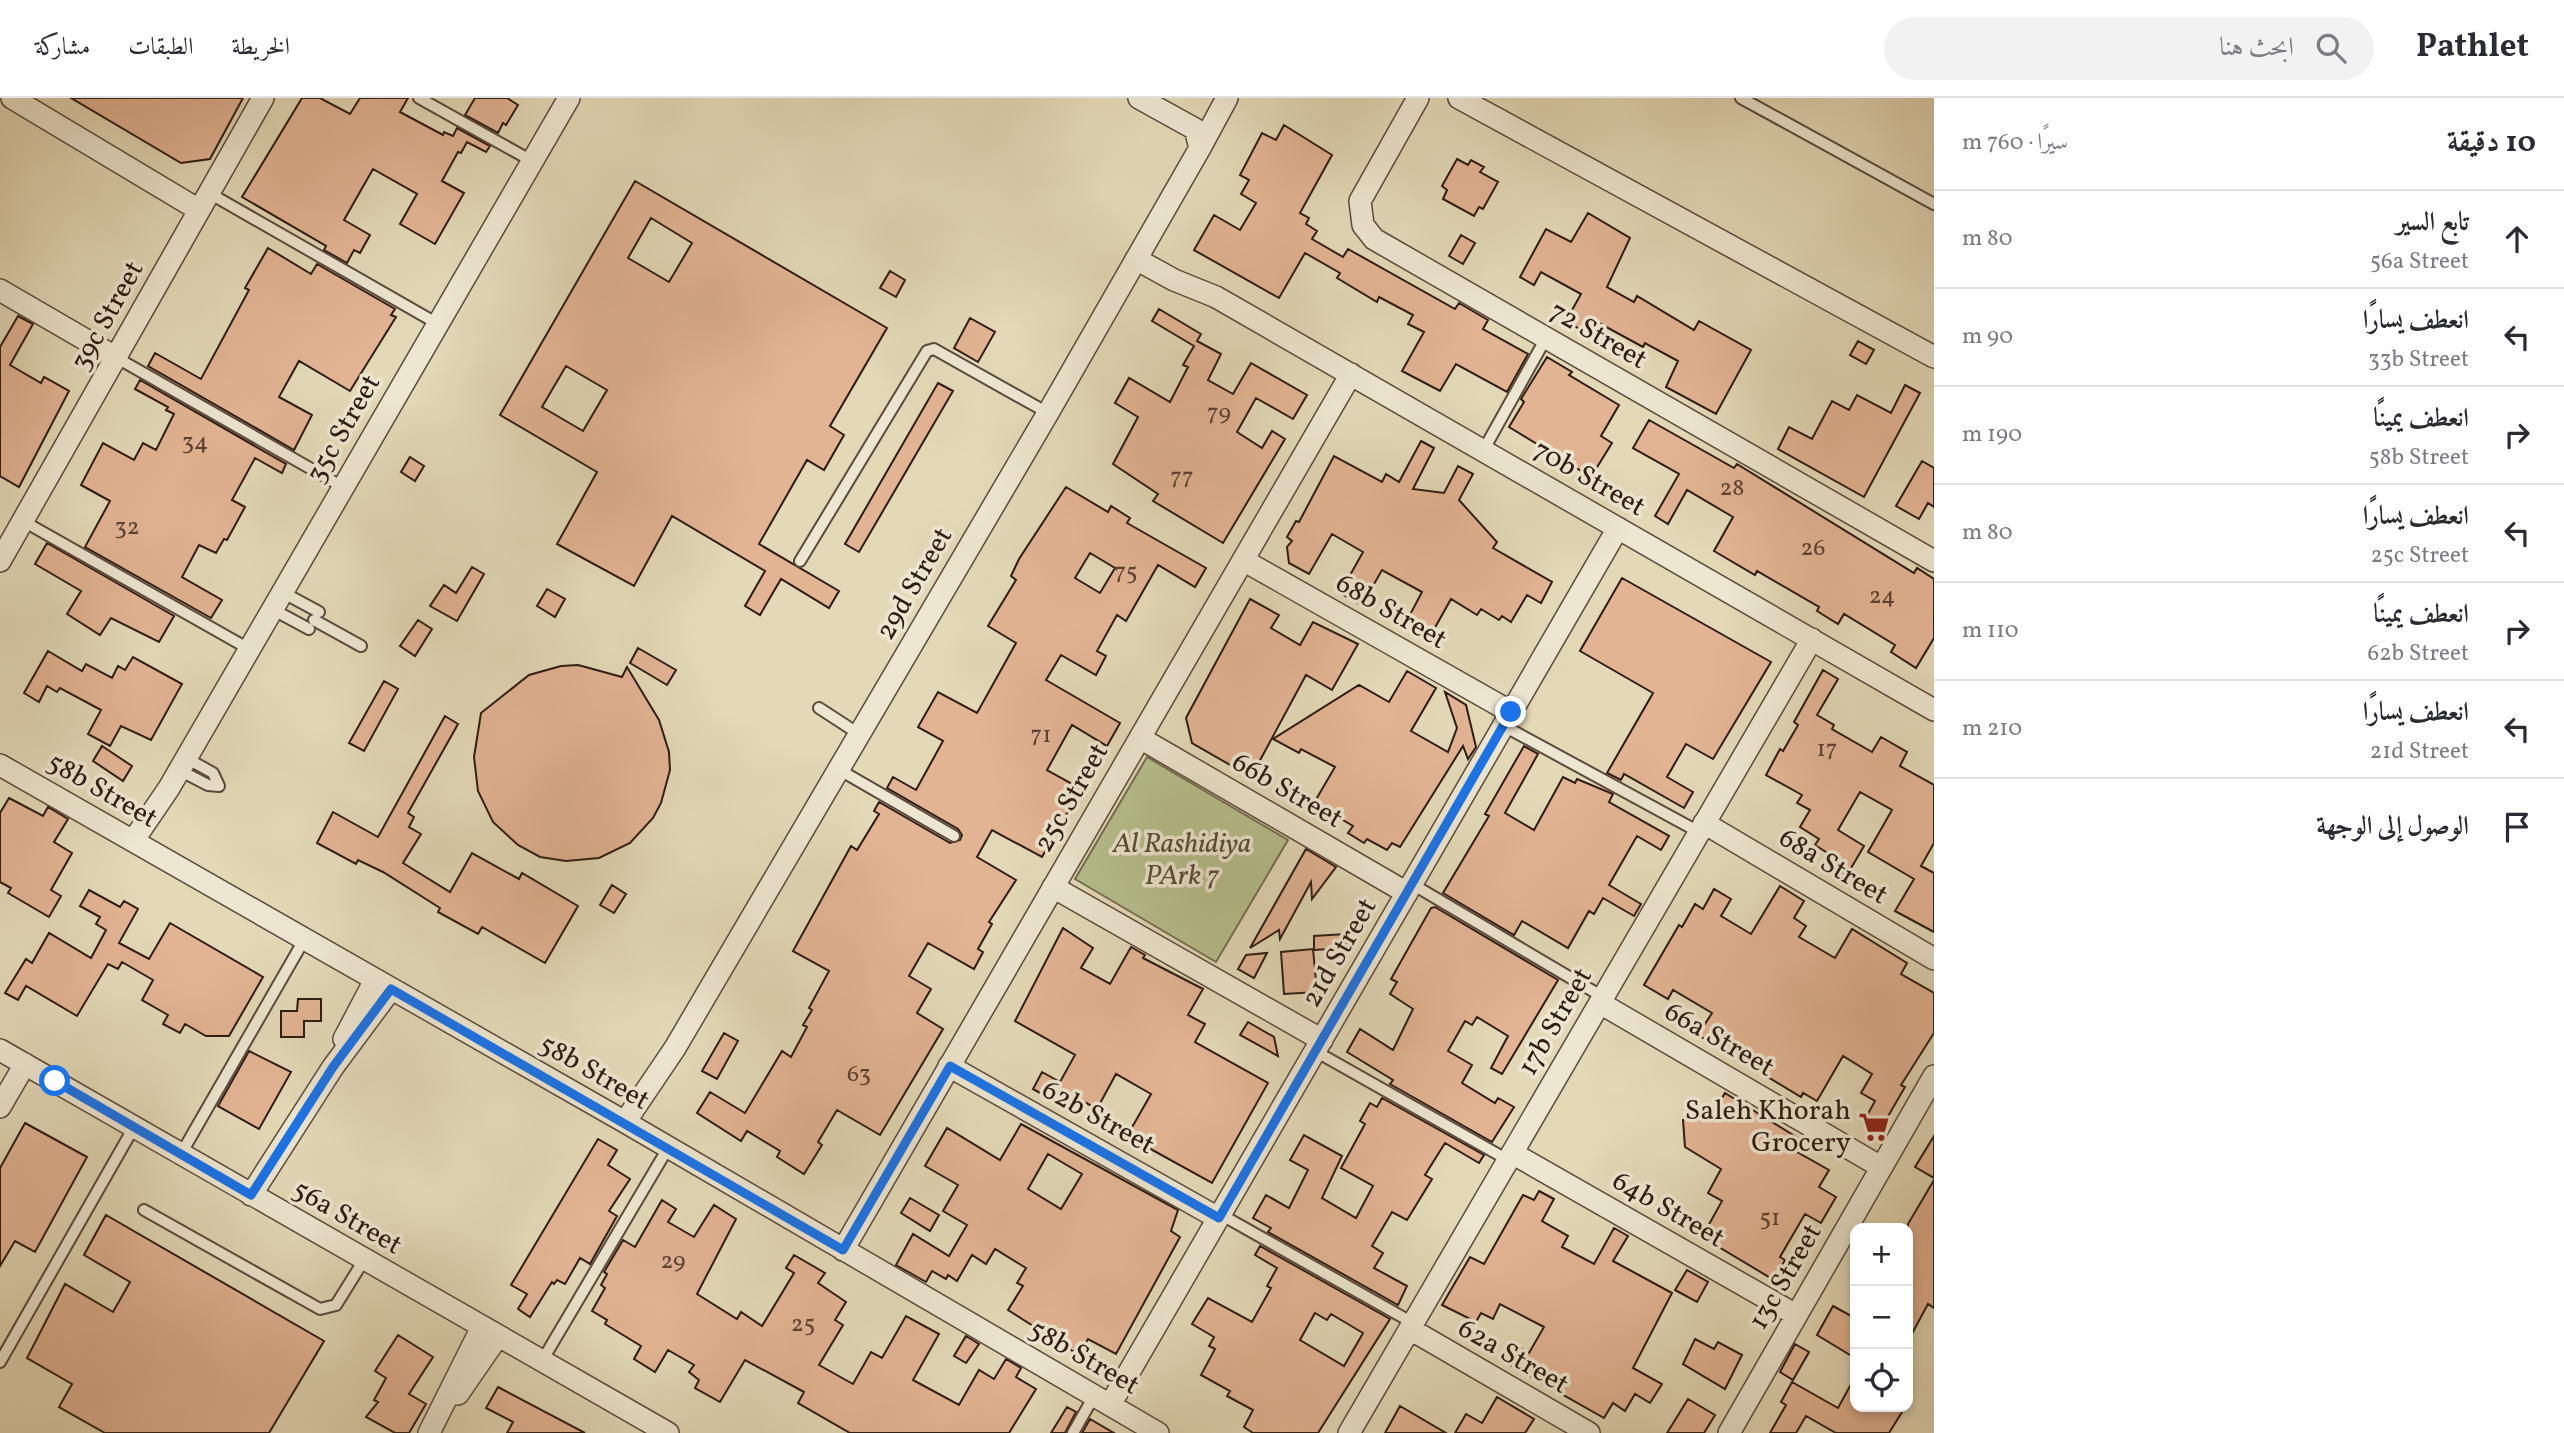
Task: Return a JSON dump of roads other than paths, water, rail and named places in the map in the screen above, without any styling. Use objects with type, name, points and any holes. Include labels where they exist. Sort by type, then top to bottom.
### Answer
[{"type":"street","name":"39c Street","points":[[0,561],[13,524],[117,358],[263,98]]},
{"type":"street","name":"35c Street","points":[[139,845],[277,600],[569,98]]},
{"type":"street","points":[[1139,98],[1195,129],[1200,145]]},
{"type":"street","name":"29d Street","points":[[631,1126],[1048,413],[1227,98]]},
{"type":"street","name":"72 Street","points":[[1418,98],[1362,193],[1359,208],[1363,225],[1374,239],[1934,561]]},
{"type":"street","points":[[1459,98],[1934,357]]},
{"type":"street","points":[[14,99],[204,201]]},
{"type":"street","name":"70b Street","points":[[1139,253],[1174,280],[1216,297],[1934,710]]},
{"type":"street","points":[[0,290],[117,358]]},
{"type":"street","name":"25c Street","points":[[843,1250],[1350,374]]},
{"type":"street","name":"21d Street","points":[[1102,1401],[1219,1216],[1618,528]]},
{"type":"street","name":"68b Street","points":[[1243,560],[1507,719]]},
{"type":"street","name":"17b Street","points":[[1349,1433],[1812,639]]},
{"type":"street","name":"66b Street","points":[[1140,738],[1409,888]]},
{"type":"street","name":"58b Street","points":[[0,765],[668,1147],[1158,1433]]},
{"type":"street","name":"68a Street","points":[[1702,828],[1934,959]]},
{"type":"street","points":[[1053,887],[1318,1045]]},
{"type":"street","points":[[258,1199],[290,1156],[303,1117],[333,1067],[349,1028],[383,984]]},
{"type":"street","name":"66a Street","points":[[1601,1000],[1881,1167]]},
{"type":"street","name":"56a Street","points":[[0,1050],[668,1433]]},
{"type":"street","points":[[0,1107],[25,1064]]},
{"type":"street","name":"62b Street","points":[[950,1066],[1219,1216]]},
{"type":"street","name":"13c Street","points":[[1729,1433],[1934,1076]]},
{"type":"street","name":"64b Street","points":[[1510,1157],[1796,1315]]},
{"type":"street","name":"62a Street","points":[[1412,1326],[1589,1433]]},
{"type":"street","points":[[429,1433],[490,1332]]},
{"type":"lane","points":[[419,98],[532,161]]},
{"type":"lane","points":[[1741,98],[1934,204]]},
{"type":"lane","points":[[204,201],[438,324]]},
{"type":"lane","points":[[1483,451],[1546,338]]},
{"type":"lane","points":[[800,561],[927,351],[934,349],[1048,413]]},
{"type":"lane","points":[[117,358],[343,487]]},
{"type":"lane","points":[[13,524],[249,649]]},
{"type":"lane","points":[[277,600],[361,646]]},
{"type":"lane","points":[[277,600],[314,620]]},
{"type":"lane","points":[[819,708],[859,734]]},
{"type":"lane","points":[[1507,719],[1702,828]]},
{"type":"lane","points":[[838,769],[954,836]]},
{"type":"lane","points":[[1409,888],[1601,1000]]},
{"type":"lane","points":[[181,1154],[304,940]]},
{"type":"lane","points":[[1318,1045],[1510,1157]]},
{"type":"lane","points":[[0,1362],[134,1127]]},
{"type":"lane","points":[[542,1362],[668,1147]]},
{"type":"lane","points":[[144,1210],[320,1309],[336,1305],[364,1260]]},
{"type":"lane","points":[[1219,1216],[1412,1326]]},
{"type":"lane","points":[[1073,1433],[1102,1401]]},
{"type":"place","name":"Saleh Khorah Grocery","points":[[1874,1127]]},
{"type":"park label","name":"Al Rashidiya PArk 7","points":[[1182,860]]}]
